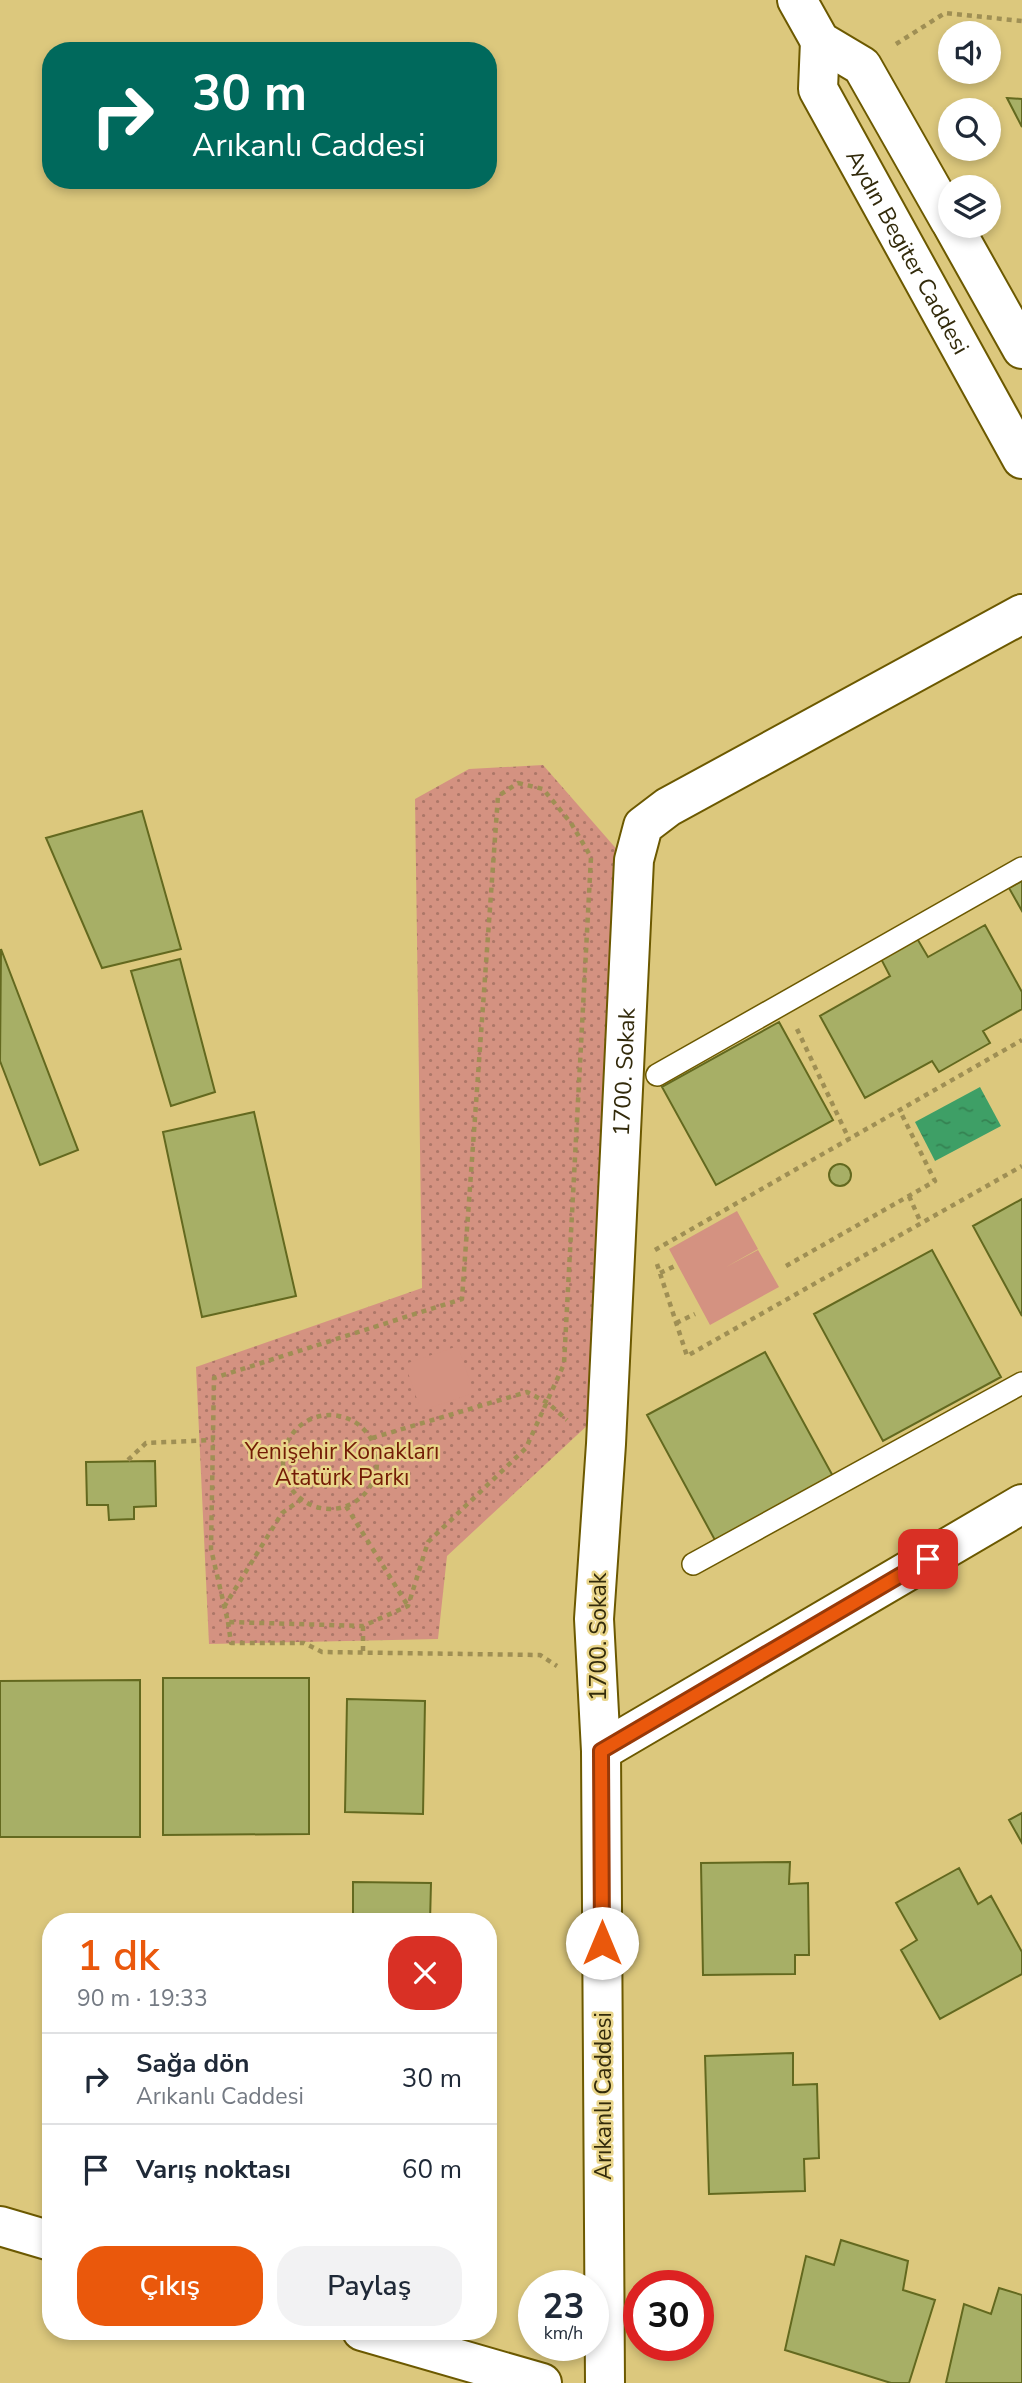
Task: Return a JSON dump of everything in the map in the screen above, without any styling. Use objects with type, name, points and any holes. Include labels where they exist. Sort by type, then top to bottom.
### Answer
[{"type":"street","points":[[797,0],[820,41],[863,66],[938,201]]},
{"type":"street","name":"Aydın Begiter Caddesi","points":[[820,41],[818,89],[1022,459]]},
{"type":"street","points":[[959,238],[1022,349]]},
{"type":"street","name":"1700. Sokak","points":[[601,1751],[594,1619],[606,1444],[634,860],[643,827],[668,807],[1022,614]]},
{"type":"street","points":[[601,1751],[1022,1504]]},
{"type":"street","name":"Arıkanlı Caddesi","points":[[601,1751],[605,2383]]},
{"type":"street","points":[[0,2226],[42,2238]]},
{"type":"street","points":[[393,2340],[542,2383]]},
{"type":"lane","points":[[657,1075],[1022,868]]},
{"type":"lane","points":[[693,1564],[1022,1383]]},
{"type":"path","points":[[863,66],[945,13],[1022,21]]},
{"type":"path","points":[[228,1622],[363,1626],[408,1606],[428,1542],[526,1448],[564,1364],[591,857],[571,823],[543,789],[518,783],[498,796],[461,1299],[214,1378],[211,1549],[231,1643],[304,1643],[323,1652],[540,1655],[597,1692]]},
{"type":"path","points":[[784,1003],[849,1139]]},
{"type":"path","points":[[1022,1040],[653,1251],[687,1356],[1022,1166]]},
{"type":"path","points":[[786,1266],[935,1181],[900,1111]]},
{"type":"path","points":[[909,1196],[921,1223]]},
{"type":"path","points":[[660,1273],[676,1266]]},
{"type":"path","points":[[676,1323],[695,1314]]},
{"type":"path","points":[[372,1438],[527,1392],[548,1403],[587,1438],[606,1444]]},
{"type":"path","points":[[328,1414],[353,1420],[372,1438],[378,1461],[373,1485],[356,1502],[333,1510],[309,1506],[302,1499],[290,1490],[282,1466],[287,1441],[304,1422],[328,1414]]},
{"type":"path","points":[[128,1460],[146,1443],[214,1440]]},
{"type":"path","points":[[224,1607],[282,1513],[302,1499]]},
{"type":"path","points":[[346,1506],[408,1606]]},
{"type":"path","points":[[363,1626],[363,1653]]},
{"type":"green space","name":"Yenişehir Konakları Atatürk Parkı","points":[[543,765],[620,853],[591,1422],[447,1556],[438,1639],[209,1644],[196,1367],[422,1288],[415,799],[469,769]]},
{"type":"green space","points":[[737,1211],[758,1249],[726,1267],[758,1250],[779,1287],[710,1325],[669,1249]]},
{"type":"green space","points":[[458,1346],[474,1393],[421,1411],[405,1364]]},
{"type":"water","points":[[980,1087],[1001,1126],[935,1161],[915,1122]]},
{"type":"building","points":[[1007,98],[1022,99],[1022,127]]},
{"type":"building","points":[[142,811],[181,949],[102,968],[46,838]]},
{"type":"building","points":[[1022,881],[1022,911],[1009,888]]},
{"type":"building","points":[[985,925],[1022,992],[1022,1009],[983,1031],[990,1043],[939,1072],[932,1061],[865,1098],[820,1016],[890,976],[879,955],[915,935],[928,957]]},
{"type":"building","points":[[1,949],[78,1150],[40,1165],[0,1061]]},
{"type":"building","points":[[180,959],[215,1092],[171,1106],[131,971]]},
{"type":"building","points":[[779,1022],[833,1120],[716,1185],[662,1087]]},
{"type":"building","points":[[254,1112],[296,1296],[202,1317],[163,1132]]},
{"type":"building","points":[[840,1164],[848,1167],[851,1175],[848,1183],[840,1186],[832,1183],[829,1175],[832,1167]]},
{"type":"building","points":[[1022,1199],[1022,1316],[973,1226]]},
{"type":"building","points":[[932,1250],[1001,1377],[883,1441],[814,1314]]},
{"type":"building","points":[[765,1352],[834,1478],[716,1542],[647,1415]]},
{"type":"building","points":[[155,1461],[156,1506],[134,1507],[134,1519],[109,1520],[108,1505],[87,1505],[86,1462]]},
{"type":"building","points":[[163,1678],[309,1678],[309,1834],[163,1835]]},
{"type":"building","points":[[140,1680],[140,1837],[0,1837],[0,1681]]},
{"type":"building","points":[[347,1699],[425,1701],[423,1814],[345,1812]]},
{"type":"building","points":[[1022,1813],[1022,1843],[1009,1820]]},
{"type":"building","points":[[790,1862],[789,1884],[808,1883],[809,1955],[795,1955],[795,1974],[703,1975],[701,1863]]},
{"type":"building","points":[[959,1868],[978,1904],[991,1896],[1022,1952],[1022,1974],[940,2019],[901,1950],[917,1940],[896,1903]]},
{"type":"building","points":[[353,1882],[431,1883],[430,1913],[353,1913]]},
{"type":"building","points":[[793,2053],[793,2085],[817,2084],[819,2158],[804,2159],[805,2191],[709,2194],[705,2056]]},
{"type":"building","points":[[841,2240],[908,2261],[903,2290],[935,2300],[909,2383],[891,2383],[785,2350],[806,2256],[834,2265]]},
{"type":"building","points":[[999,2288],[1022,2295],[1022,2383],[946,2383],[964,2304],[991,2314]]},
{"type":"route","points":[[602,1943],[601,1751],[928,1559]]}]
